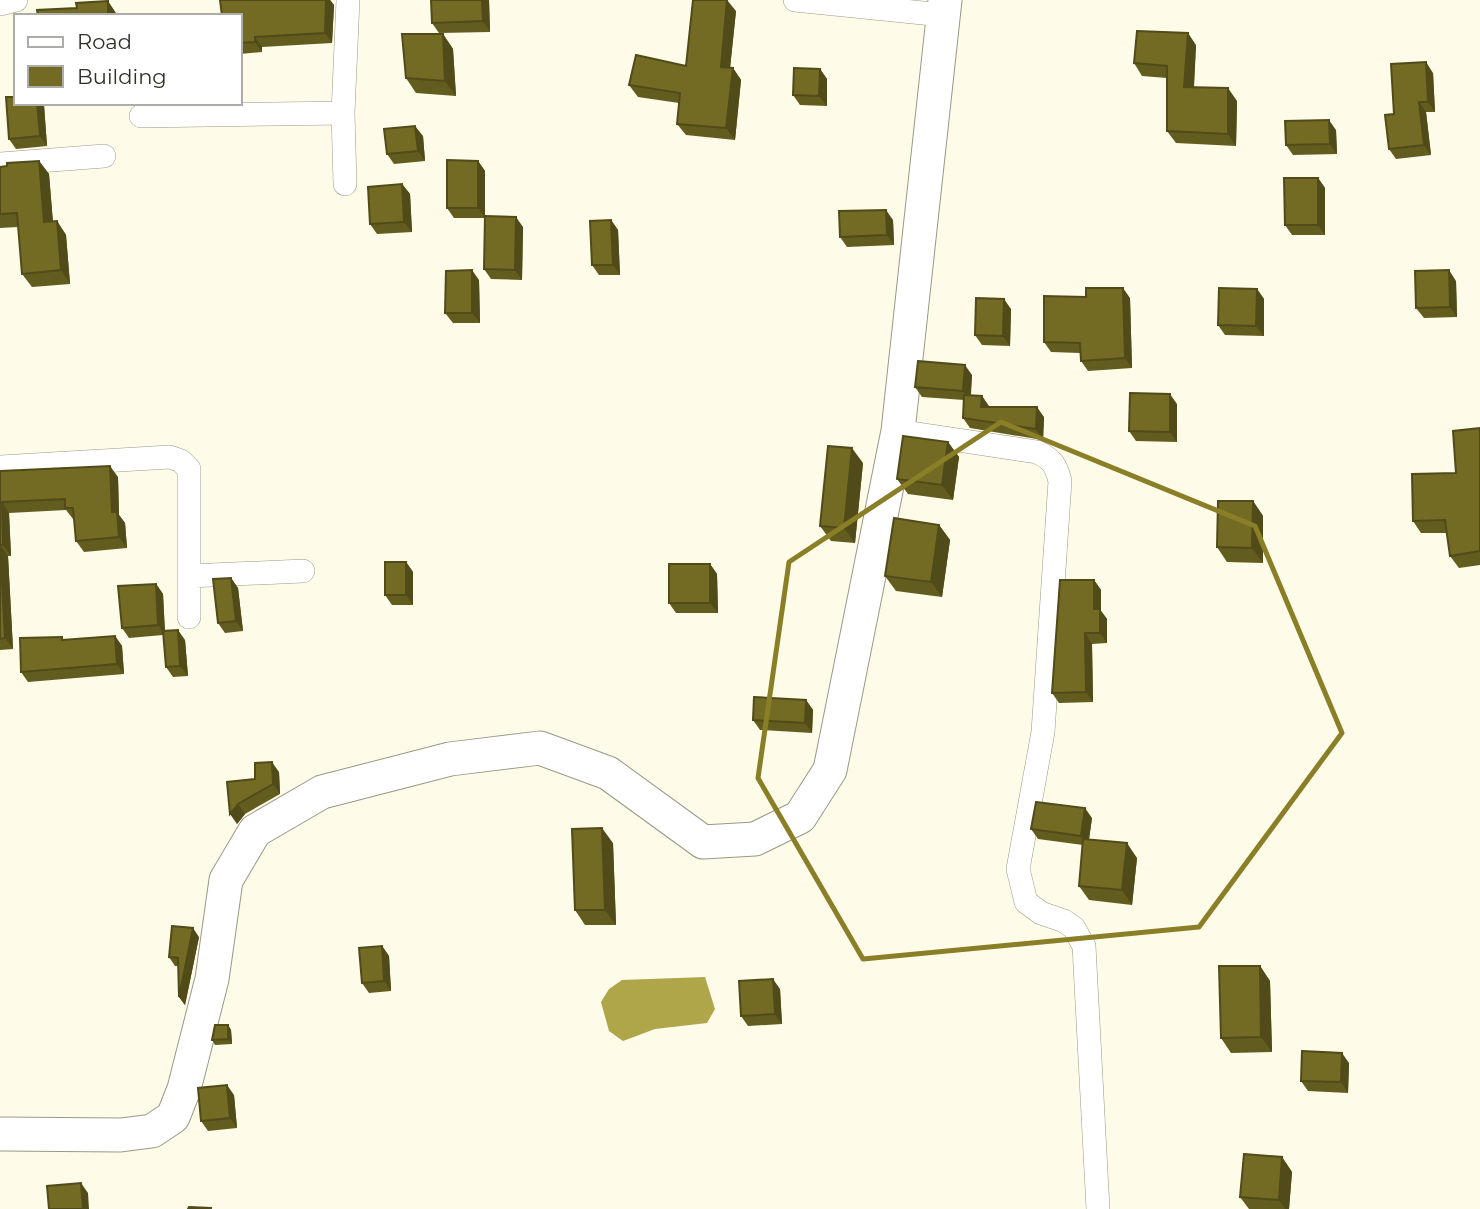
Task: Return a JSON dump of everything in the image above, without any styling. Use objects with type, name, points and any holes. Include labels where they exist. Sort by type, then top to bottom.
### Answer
[{"type":"main road","points":[[0,1134],[121,1135],[152,1131],[173,1117],[184,1089],[212,979],[226,880],[255,831],[323,792],[450,759],[540,748],[608,772],[703,842],[755,839],[800,817],[830,769],[898,430],[944,7]]},
{"type":"street","points":[[0,4],[16,0]]},
{"type":"street","points":[[345,184],[343,113],[348,0]]},
{"type":"street","points":[[794,0],[944,7]]},
{"type":"street","points":[[141,116],[343,113]]},
{"type":"street","points":[[0,164],[104,156]]},
{"type":"street","points":[[898,430],[1037,452],[1057,466],[1060,481],[1043,732],[1018,869],[1020,887],[1026,902],[1041,913],[1064,921],[1074,928],[1084,946],[1098,1209]]},
{"type":"street","points":[[0,467],[170,457],[181,461],[189,469],[189,617]]},
{"type":"street","points":[[189,576],[303,571]]},
{"type":"highlighted area","points":[[1001,422],[1255,526],[1342,733],[1199,927],[863,959],[758,778],[789,562]]},
{"type":"shaded area","points":[[705,977],[715,1009],[707,1023],[655,1029],[623,1041],[609,1031],[601,1002],[609,989],[622,980]]},
{"type":"building","points":[[220,0],[326,0],[325,33],[255,37],[255,42],[242,43],[242,14],[222,14]]},
{"type":"building","points":[[431,0],[482,0],[483,21],[432,23]]},
{"type":"building","points":[[693,0],[727,0],[721,67],[733,68],[726,128],[677,124],[680,93],[629,85],[636,55],[686,66]]},
{"type":"building","points":[[108,1],[108,14],[38,14],[37,10],[77,8],[76,3]]},
{"type":"building","points":[[1137,31],[1188,33],[1184,87],[1228,88],[1228,134],[1167,131],[1167,66],[1134,63]]},
{"type":"building","points":[[402,34],[443,34],[445,81],[406,78]]},
{"type":"building","points":[[1426,62],[1428,102],[1419,102],[1424,145],[1389,149],[1385,115],[1394,114],[1391,64]]},
{"type":"building","points":[[794,68],[820,69],[819,96],[793,95]]},
{"type":"building","points":[[6,97],[14,97],[14,105],[37,105],[40,136],[9,139]]},
{"type":"building","points":[[1329,120],[1330,144],[1286,145],[1285,121]]},
{"type":"building","points":[[415,126],[418,151],[387,154],[384,129]]},
{"type":"building","points":[[447,160],[478,161],[478,208],[447,208]]},
{"type":"building","points":[[39,161],[44,222],[57,221],[61,270],[22,274],[17,213],[0,214],[0,167],[7,166],[7,163]]},
{"type":"building","points":[[1284,178],[1318,178],[1318,225],[1285,225]]},
{"type":"building","points":[[402,184],[404,222],[370,224],[368,187]]},
{"type":"building","points":[[886,210],[887,235],[840,237],[839,211]]},
{"type":"building","points":[[485,216],[516,217],[515,270],[484,269]]},
{"type":"building","points":[[611,220],[613,265],[592,265],[590,221]]},
{"type":"building","points":[[472,270],[472,313],[445,313],[446,271]]},
{"type":"building","points":[[1449,270],[1450,307],[1416,308],[1415,271]]},
{"type":"building","points":[[1086,288],[1123,288],[1125,358],[1081,361],[1080,343],[1044,342],[1044,296],[1086,297]]},
{"type":"building","points":[[1219,288],[1257,289],[1256,326],[1218,325]]},
{"type":"building","points":[[976,298],[1004,299],[1003,336],[975,335]]},
{"type":"building","points":[[918,361],[965,365],[963,391],[915,387]]},
{"type":"building","points":[[1130,393],[1170,394],[1170,432],[1129,431]]},
{"type":"building","points":[[964,395],[982,396],[981,407],[1037,407],[1036,429],[963,418]]},
{"type":"building","points":[[1480,428],[1480,551],[1450,556],[1445,520],[1413,521],[1412,474],[1456,473],[1453,431]]},
{"type":"building","points":[[903,436],[948,442],[942,485],[897,479]]},
{"type":"building","points":[[828,446],[852,448],[844,528],[820,526]]},
{"type":"building","points":[[110,466],[112,512],[117,512],[119,537],[76,541],[73,508],[65,508],[65,499],[2,502],[3,545],[0,545],[0,471]]},
{"type":"building","points":[[1218,501],[1253,501],[1252,548],[1217,547]]},
{"type":"building","points":[[894,518],[939,525],[931,582],[885,576]]},
{"type":"building","points":[[0,545],[5,638],[0,639]]},
{"type":"building","points":[[385,562],[406,562],[406,595],[385,595]]},
{"type":"building","points":[[669,564],[710,564],[710,603],[669,603]]},
{"type":"building","points":[[231,578],[236,621],[218,623],[213,579]]},
{"type":"building","points":[[1060,580],[1094,580],[1094,609],[1100,609],[1100,633],[1085,633],[1086,692],[1052,693]]},
{"type":"building","points":[[156,584],[158,625],[122,628],[118,586]]},
{"type":"building","points":[[178,630],[180,666],[166,667],[163,631]]},
{"type":"building","points":[[115,636],[117,664],[21,672],[20,638],[62,637],[62,640]]},
{"type":"building","points":[[754,697],[806,700],[805,723],[753,720]]},
{"type":"building","points":[[272,762],[273,784],[238,804],[230,814],[227,782],[255,779],[255,763]]},
{"type":"building","points":[[1036,802],[1085,808],[1081,836],[1031,829]]},
{"type":"building","points":[[602,828],[605,910],[575,910],[572,829]]},
{"type":"building","points":[[1083,839],[1127,843],[1122,890],[1079,886]]},
{"type":"building","points":[[172,926],[193,928],[179,997],[178,958],[169,957]]},
{"type":"building","points":[[382,946],[384,981],[362,983],[359,948]]},
{"type":"building","points":[[1219,966],[1260,966],[1261,1037],[1221,1038]]},
{"type":"building","points":[[773,979],[775,1014],[741,1016],[739,981]]},
{"type":"building","points":[[215,1025],[228,1025],[228,1039],[212,1040]]},
{"type":"building","points":[[1302,1051],[1342,1053],[1341,1082],[1301,1081]]},
{"type":"building","points":[[227,1085],[230,1118],[201,1121],[198,1088]]},
{"type":"building","points":[[1244,1154],[1282,1157],[1279,1200],[1240,1197]]},
{"type":"building","points":[[81,1183],[83,1209],[49,1209],[47,1186]]},
{"type":"building","points":[[211,1208],[211,1209],[188,1209]]}]
